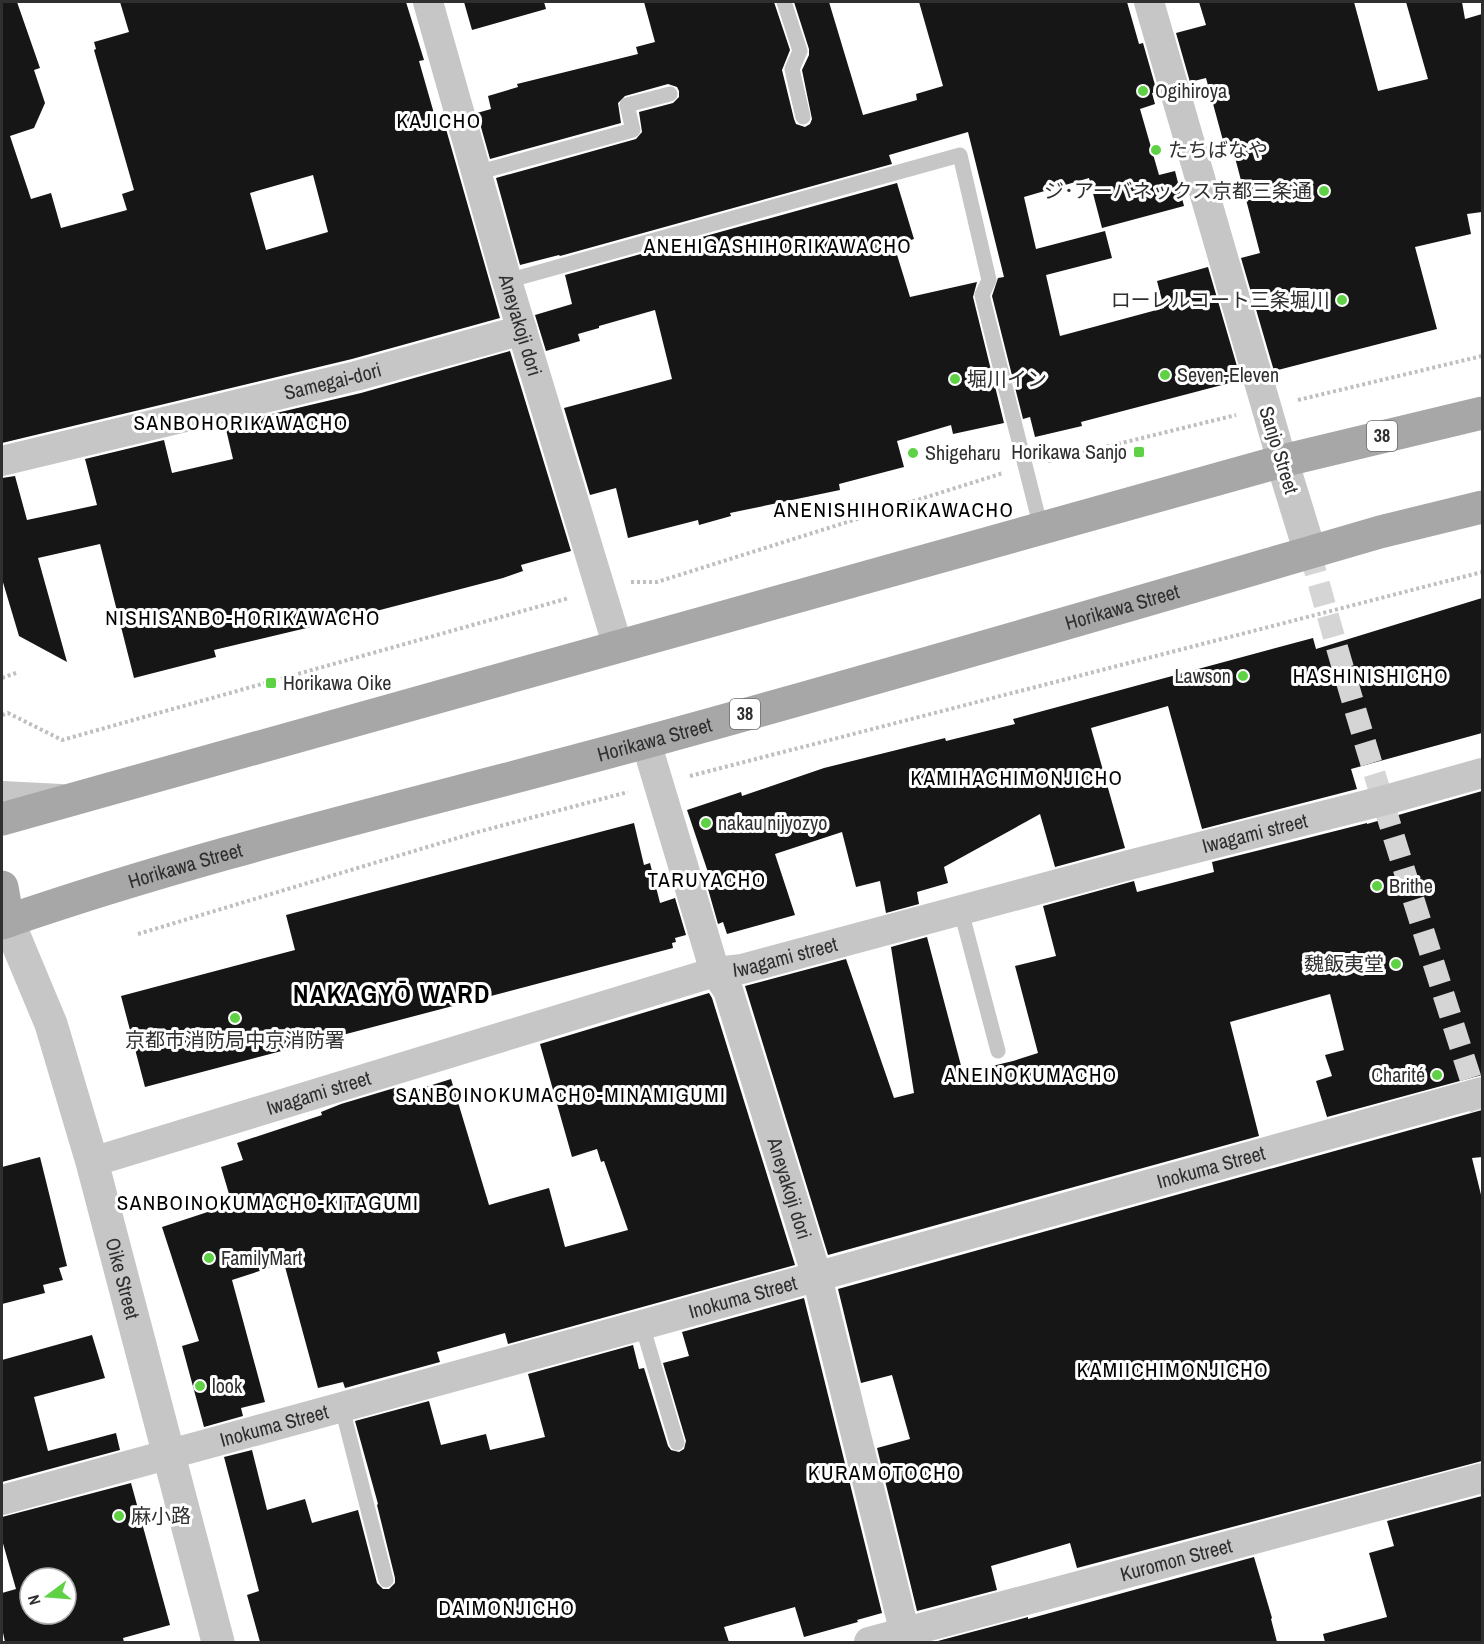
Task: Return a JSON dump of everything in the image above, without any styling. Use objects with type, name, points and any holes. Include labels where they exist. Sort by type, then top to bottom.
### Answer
[{"type":"main road","name":"38","points":[[2,819],[1282,461],[1482,412]]},
{"type":"main road","name":"Horikawa Street","points":[[4,919],[147,876],[646,742],[1380,532],[1482,507]]},
{"type":"main road","name":"Oike Street","points":[[2,887],[4,919]]},
{"type":"street","name":"Aneyakoji dori","points":[[428,2],[507,281],[618,646]]},
{"type":"street","name":"Sanjo Street","points":[[1149,2],[1310,552]]},
{"type":"street","name":"Samegai-dori","points":[[2,461],[356,376],[522,330]]},
{"type":"street","name":"Aneyakoji dori","points":[[646,742],[715,972],[728,990],[817,1277],[906,1637]]},
{"type":"street","name":"Iwagami street","points":[[92,1162],[715,972],[742,969],[1482,773]]},
{"type":"street","points":[[2,796],[71,799]]},
{"type":"street","name":"Oike Street","points":[[4,919],[51,1024],[92,1162],[218,1642]]},
{"type":"street","name":"Inokuma Street","points":[[2,1500],[1482,1092]]},
{"type":"street","name":"Kuromon Street","points":[[869,1642],[906,1637],[1482,1478]]},
{"type":"lane","points":[[784,2],[800,51],[792,69],[803,117]]},
{"type":"lane","points":[[476,173],[633,130],[627,105],[670,94]]},
{"type":"lane","points":[[507,281],[960,155],[989,280],[982,295],[1041,528]]},
{"type":"lane","points":[[961,910],[998,1051]]},
{"type":"lane","points":[[642,1325],[677,1443]]},
{"type":"lane","points":[[342,1408],[386,1580]]},
{"type":"path","points":[[2,715],[8,713],[62,740],[624,582],[657,582],[1025,466],[1482,356]]},
{"type":"path","points":[[138,934],[474,833],[1482,572]]},
{"type":"path","points":[[2,678],[16,673]]},
{"type":"building","points":[[2,2],[17,2],[40,68],[34,70],[45,103],[34,128],[10,136],[31,199],[51,193],[61,228],[127,210],[122,194],[134,190],[94,50],[96,49],[94,42],[129,32],[120,2],[406,2],[424,60],[419,61],[437,124],[444,122],[500,318],[352,359],[2,443]],"holes":[[[313,175],[328,232],[266,250],[250,193]]]},
{"type":"building","points":[[464,2],[544,2],[546,9],[472,30]]},
{"type":"building","points":[[644,2],[774,2],[790,50],[782,70],[794,119],[796,124],[805,127],[812,119],[802,70],[809,55],[809,49],[794,2],[829,2],[863,115],[917,100],[916,94],[943,86],[919,2],[1127,2],[1139,44],[1143,43],[1157,92],[1152,93],[1155,104],[1140,109],[1159,175],[1175,171],[1184,206],[1102,228],[1089,178],[1024,197],[1036,249],[1105,231],[1112,258],[1046,275],[1060,336],[1164,308],[1157,281],[1208,267],[1241,380],[1081,422],[1082,426],[1035,437],[1030,417],[1023,419],[992,296],[998,278],[1004,277],[968,132],[889,155],[892,164],[520,265],[496,178],[636,139],[642,132],[639,112],[673,103],[679,97],[679,91],[677,87],[668,84],[625,96],[618,103],[621,123],[490,159],[477,113],[491,109],[488,96],[518,87],[517,84],[638,54],[636,47],[655,42]]},
{"type":"building","points":[[1199,2],[1354,2],[1378,91],[1428,79],[1406,2],[1462,2],[1465,19],[1482,14],[1482,212],[1467,214],[1471,234],[1415,247],[1437,329],[1274,371],[1241,258],[1260,253],[1232,146],[1225,148],[1206,78],[1190,82],[1176,33],[1206,25]]},
{"type":"building","points":[[897,183],[914,239],[894,245],[910,297],[977,282],[973,297],[1004,423],[953,434],[951,425],[897,441],[904,467],[839,484],[840,490],[730,513],[731,516],[699,525],[698,520],[628,538],[616,488],[590,495],[564,408],[672,379],[655,310],[599,326],[599,328],[578,334],[580,341],[546,351],[535,315],[572,304],[565,275]]},
{"type":"building","points":[[510,351],[571,551],[521,565],[523,571],[503,578],[214,650],[216,657],[134,678],[100,544],[38,558],[67,662],[19,636],[2,579],[2,478],[15,476],[27,520],[97,505],[85,459],[164,440],[172,473],[233,459],[225,425],[361,393]]},
{"type":"building","points":[[1482,598],[1482,733],[1351,769],[1357,789],[1202,829],[1168,706],[1091,728],[1125,848],[1055,867],[1040,814],[944,867],[948,883],[917,892],[919,904],[886,913],[880,881],[856,887],[842,832],[775,854],[795,915],[727,934],[723,922],[718,924],[708,889],[713,887],[687,810],[741,792],[742,796],[824,768],[945,738],[946,741],[1015,724],[1013,719],[1313,638],[1316,649]]},
{"type":"building","points":[[1482,791],[1482,1075],[1327,1117],[1316,1081],[1332,1076],[1325,1055],[1344,1050],[1330,994],[1230,1022],[1259,1136],[828,1255],[745,986],[846,959],[894,1098],[914,1093],[891,947],[927,937],[963,1073],[1013,1061],[1038,1053],[1015,966],[1056,956],[1043,906],[1134,881],[1137,892],[1214,872],[1212,862],[1367,824]]},
{"type":"building","points":[[634,823],[644,865],[650,863],[660,903],[675,898],[686,935],[675,938],[676,942],[672,943],[673,948],[145,1087],[121,996],[295,950],[286,915]]},
{"type":"building","points":[[709,993],[795,1265],[508,1344],[505,1333],[437,1352],[440,1362],[345,1388],[343,1382],[318,1388],[284,1263],[232,1280],[265,1402],[241,1408],[243,1416],[204,1427],[182,1346],[199,1341],[162,1227],[232,1204],[221,1167],[243,1160],[237,1143],[322,1115],[321,1112],[341,1104],[401,1086],[410,1092],[451,1079],[489,1205],[549,1188],[565,1247],[628,1230],[604,1161],[601,1162],[597,1149],[572,1157],[540,1044]]},
{"type":"building","points":[[1482,1110],[1482,1157],[1472,1158],[1482,1199],[1482,1461],[1077,1568],[1070,1543],[991,1566],[997,1590],[917,1611],[877,1448],[910,1439],[892,1375],[861,1383],[838,1289]]},
{"type":"building","points":[[40,1157],[67,1266],[59,1268],[63,1280],[43,1285],[45,1293],[2,1304],[2,1167]]},
{"type":"building","points":[[804,1298],[882,1613],[804,1637],[795,1607],[724,1627],[729,1642],[260,1642],[247,1595],[259,1591],[224,1457],[252,1450],[267,1510],[305,1499],[312,1523],[358,1510],[377,1583],[383,1589],[389,1589],[395,1583],[395,1578],[355,1421],[429,1401],[441,1445],[486,1434],[490,1450],[545,1437],[528,1374],[633,1345],[639,1369],[644,1368],[668,1446],[671,1450],[679,1452],[684,1449],[686,1441],[663,1363],[689,1356],[682,1332]]},
{"type":"building","points":[[92,1335],[105,1378],[34,1397],[48,1451],[116,1433],[120,1450],[2,1482],[2,1360]]},
{"type":"building","points":[[131,1483],[170,1625],[123,1638],[124,1642],[5,1642],[2,1628],[2,1593],[16,1589],[2,1540],[2,1517]]},
{"type":"building","points":[[1482,1496],[1482,1642],[1325,1642],[1323,1634],[1387,1617],[1369,1553],[1394,1546],[1387,1521]]},
{"type":"building","points":[[1254,1557],[1277,1642],[934,1642],[1028,1617],[1028,1619]]},
{"type":"tunnel","points":[[1310,552],[1371,764],[1482,1114]]},
{"type":"place","name":"Ogihiroya","points":[[1143,91]]},
{"type":"place","name":"たちばなや","points":[[1156,150]]},
{"type":"place","name":"ジ･アーバネックス京都三条通","points":[[1324,191]]},
{"type":"place","name":"ローレルコート三条堀川","points":[[1342,300]]},
{"type":"place","name":"Seven-Eleven","points":[[1165,375]]},
{"type":"place","name":"堀川イン","points":[[955,379]]},
{"type":"place","name":"Horikawa Sanjo","points":[[1139,452]]},
{"type":"place","name":"Shigeharu","points":[[913,453]]},
{"type":"place","name":"Lawson","points":[[1243,676]]},
{"type":"place","name":"Horikawa Oike","points":[[271,683]]},
{"type":"place","name":"nakau nijyozyo","points":[[706,823]]},
{"type":"place","name":"Brithe","points":[[1377,886]]},
{"type":"place","name":"魏飯夷堂","points":[[1396,964]]},
{"type":"place","name":"京都市消防局中京消防署","points":[[235,1018]]},
{"type":"place","name":"Charité","points":[[1437,1075]]},
{"type":"place","name":"FamilyMart","points":[[209,1258]]},
{"type":"place","name":"look","points":[[200,1386]]},
{"type":"place","name":"麻小路","points":[[119,1516]]},
{"type":"district","name":"KAJICHO","points":[[439,121]]},
{"type":"district","name":"ANEHIGASHIHORIKAWACHO","points":[[778,246]]},
{"type":"district","name":"SANBOHORIKAWACHO","points":[[241,423]]},
{"type":"district","name":"ANENISHIHORIKAWACHO","points":[[894,510]]},
{"type":"district","name":"NISHISANBO-HORIKAWACHO","points":[[243,618]]},
{"type":"district","name":"HASHINISHICHO","points":[[1371,676]]},
{"type":"district","name":"KAMIHACHIMONJICHO","points":[[1017,778]]},
{"type":"district","name":"TARUYACHO","points":[[707,880]]},
{"type":"district","name":"NAKAGYŌ WARD","points":[[392,994]]},
{"type":"district","name":"ANEINOKUMACHO","points":[[1031,1075]]},
{"type":"district","name":"SANBOINOKUMACHO-MINAMIGUMI","points":[[561,1095]]},
{"type":"district","name":"SANBOINOKUMACHO-KITAGUMI","points":[[268,1203]]},
{"type":"district","name":"KAMIICHIMONJICHO","points":[[1173,1370]]},
{"type":"district","name":"KURAMOTOCHO","points":[[885,1473]]},
{"type":"district","name":"DAIMONJICHO","points":[[507,1608]]}]
